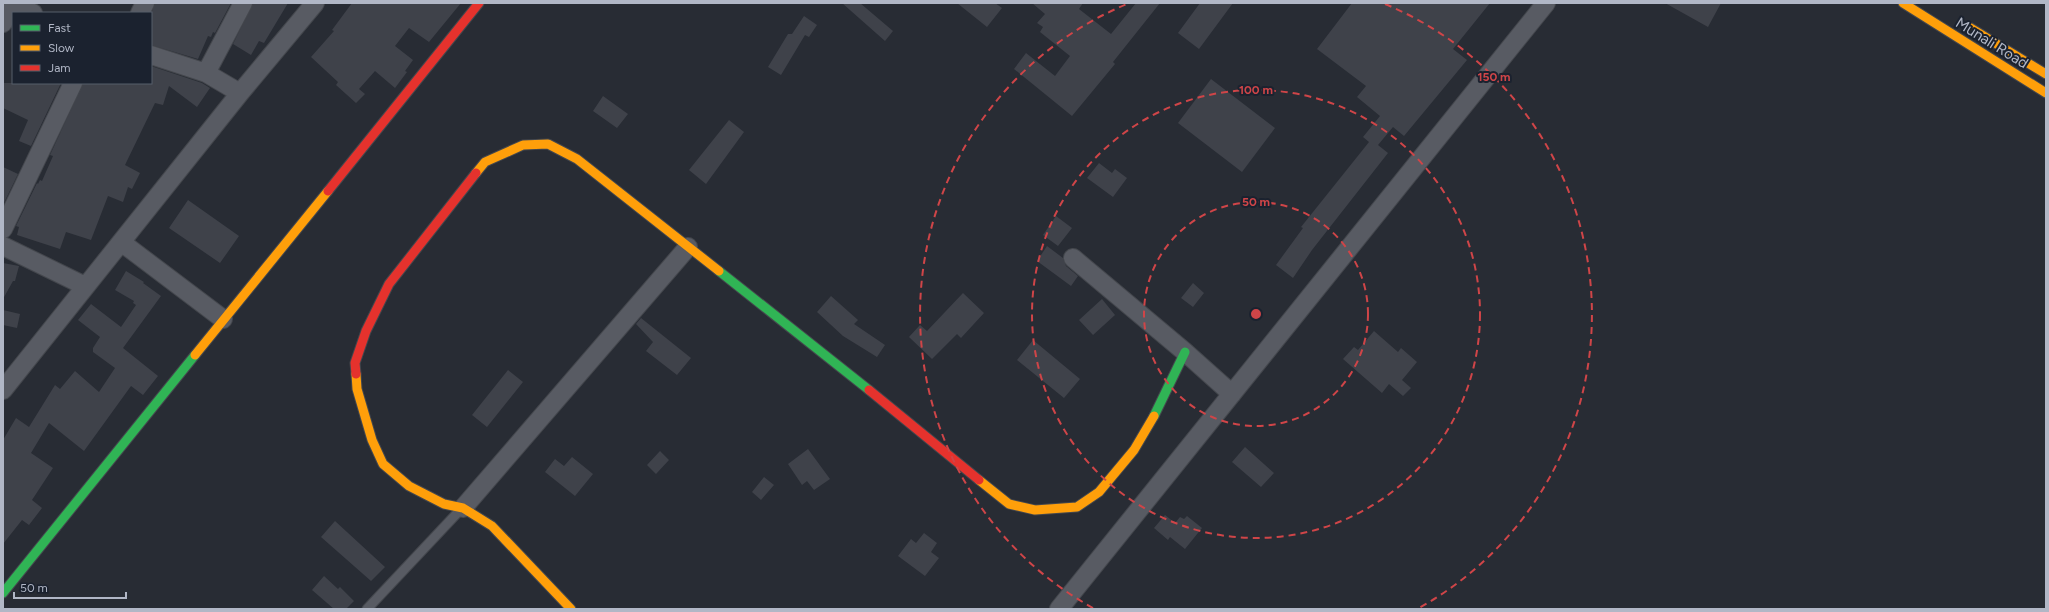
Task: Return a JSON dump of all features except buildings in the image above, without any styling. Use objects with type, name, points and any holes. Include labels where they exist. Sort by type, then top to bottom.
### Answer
[{"type":"street","points":[[140,12],[145,3]]},
{"type":"street","points":[[206,73],[243,3]]},
{"type":"street","points":[[3,390],[240,93],[315,3]]},
{"type":"street","points":[[3,594],[479,3]]},
{"type":"street","points":[[1059,609],[1546,3]]},
{"type":"street","name":"Munali Road","points":[[1904,3],[2046,93]]},
{"type":"street","points":[[3,23],[10,4],[30,12]]},
{"type":"street","name":"Munali Road","points":[[1958,20],[2046,74]]},
{"type":"street","points":[[152,55],[206,73],[240,93]]},
{"type":"street","points":[[3,229],[72,84]]},
{"type":"street","points":[[571,609],[492,526],[463,508],[444,504],[409,486],[383,464],[372,440],[357,389],[355,363],[366,332],[389,284],[485,162],[523,145],[548,144],[578,159],[823,353],[1009,504],[1035,510],[1077,507],[1099,492],[1134,450],[1160,405],[1185,352]]},
{"type":"street","points":[[121,242],[223,319]]},
{"type":"street","points":[[3,246],[85,286]]},
{"type":"street","points":[[463,508],[688,247]]},
{"type":"street","points":[[1073,258],[1185,352],[1232,394]]},
{"type":"lane","points":[[367,609],[463,508]]},
{"type":"traffic: fast","points":[[719,271],[869,390]]},
{"type":"traffic: fast","points":[[1154,416],[1185,352]]},
{"type":"traffic: fast","points":[[3,593],[195,355]]},
{"type":"traffic: slow","points":[[1903,3],[2046,93]]},
{"type":"traffic: slow","points":[[1969,27],[2046,74]]},
{"type":"traffic: slow","points":[[476,173],[485,162],[523,145],[548,144],[577,159],[719,271]]},
{"type":"traffic: slow","points":[[195,355],[328,191]]},
{"type":"traffic: slow","points":[[356,374],[357,389],[372,440],[383,464],[409,486],[444,504],[463,508],[492,526],[571,609]]},
{"type":"traffic: slow","points":[[979,480],[1009,504],[1035,510],[1077,507],[1099,492],[1134,450],[1154,416]]},
{"type":"traffic: jam","points":[[328,191],[479,3]]},
{"type":"traffic: jam","points":[[356,374],[355,363],[366,331],[389,284],[476,173]]},
{"type":"traffic: jam","points":[[869,390],[979,480]]}]
